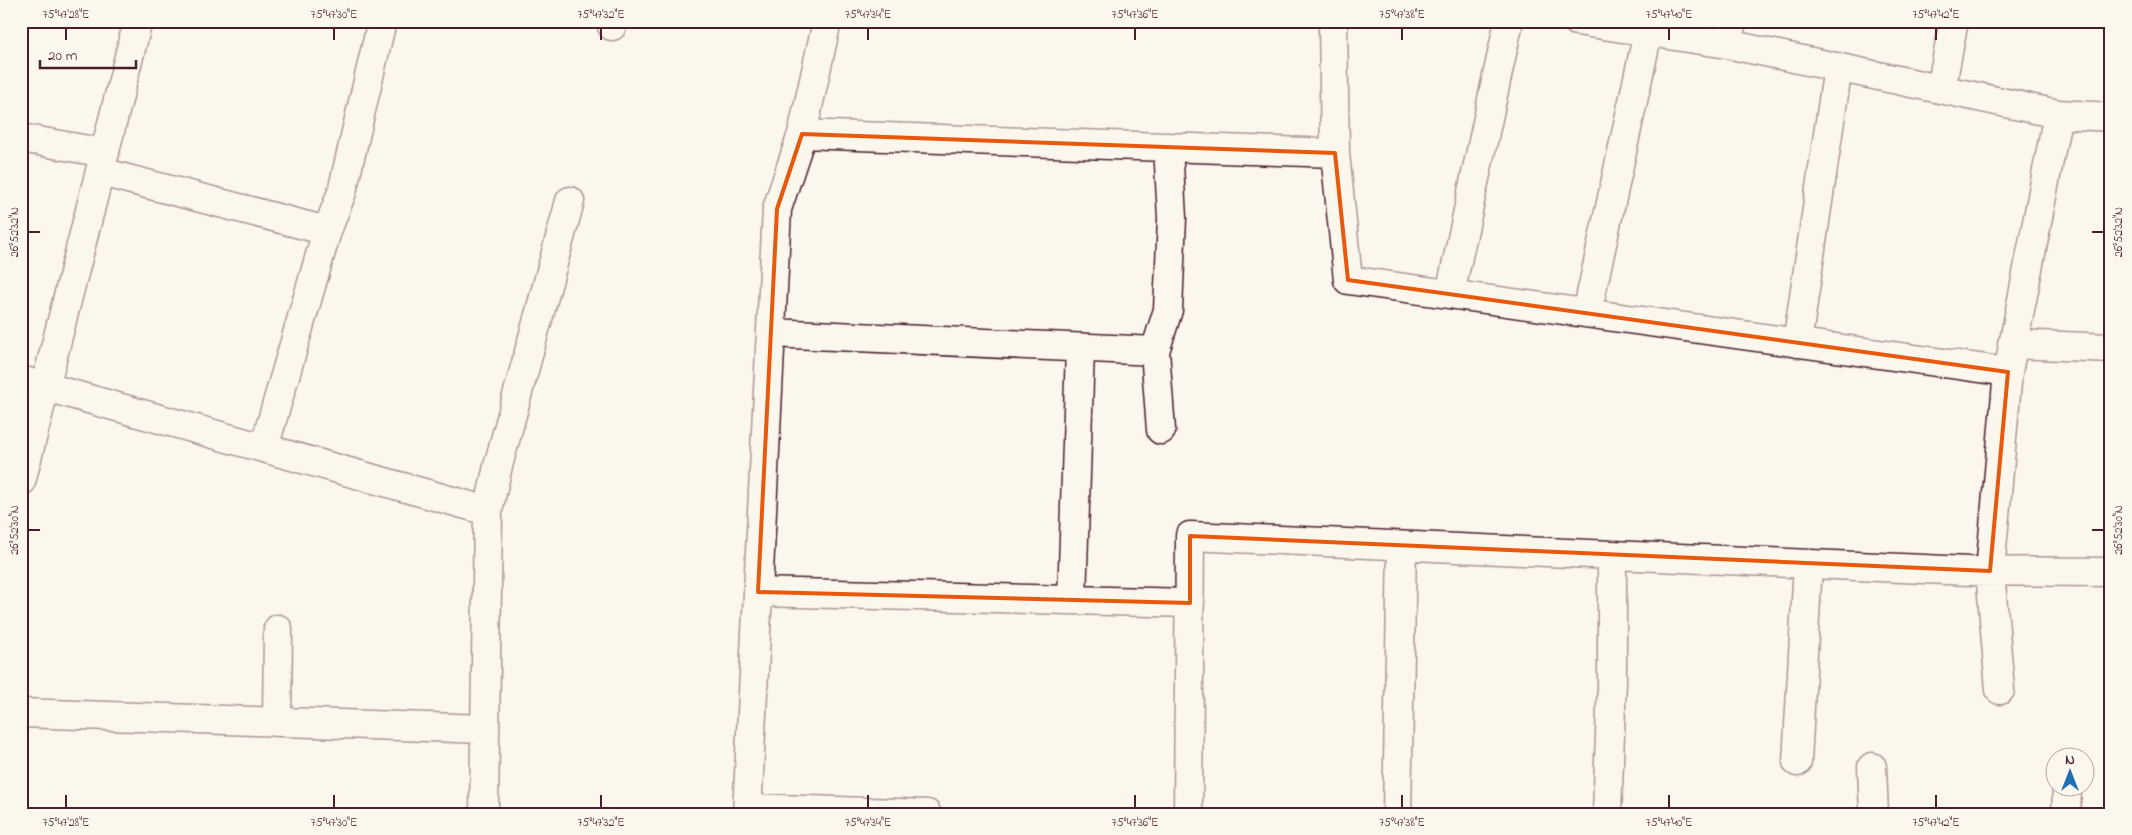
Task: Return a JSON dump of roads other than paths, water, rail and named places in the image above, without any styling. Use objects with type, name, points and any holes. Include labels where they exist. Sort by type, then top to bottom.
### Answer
[{"type":"street","points":[[21,482],[34,384],[103,162],[138,21]]},
{"type":"street","points":[[264,448],[327,231],[342,192],[382,21]]},
{"type":"street","points":[[827,21],[802,134],[777,209],[747,811],[927,814]]},
{"type":"street","points":[[1333,21],[1335,153],[1348,280],[2008,372]]},
{"type":"street","points":[[1450,294],[1509,21]]},
{"type":"street","points":[[1578,21],[1648,32],[1729,32],[1838,67],[2058,114],[2111,117]]},
{"type":"street","points":[[1941,89],[1954,21]]},
{"type":"street","points":[[1587,313],[1648,32]]},
{"type":"street","points":[[1797,343],[1838,67]]},
{"type":"street","points":[[2000,690],[1990,571],[2008,372],[2058,114]]},
{"type":"street","points":[[802,134],[1335,153]]},
{"type":"street","points":[[21,138],[327,231]]},
{"type":"street","points":[[1161,430],[1154,351],[1168,310],[1172,218],[1168,147]]},
{"type":"street","points":[[484,814],[488,511],[570,201]]},
{"type":"street","points":[[771,333],[1154,351]]},
{"type":"street","points":[[2012,344],[2111,348]]},
{"type":"street","points":[[1072,600],[1080,348]]},
{"type":"street","points":[[34,384],[488,511]]},
{"type":"street","points":[[1188,814],[1190,536],[1808,564],[1990,571],[2111,572]]},
{"type":"street","points":[[1397,814],[1402,546]]},
{"type":"street","points":[[1607,814],[1612,681],[1612,555]]},
{"type":"street","points":[[1797,762],[1808,564]]},
{"type":"street","points":[[758,592],[1190,603]]},
{"type":"street","points":[[276,722],[278,629]]},
{"type":"street","points":[[21,713],[485,729]]},
{"type":"street","points":[[1872,767],[1874,814]]},
{"type":"street","points":[[2066,814],[2067,798]]}]
